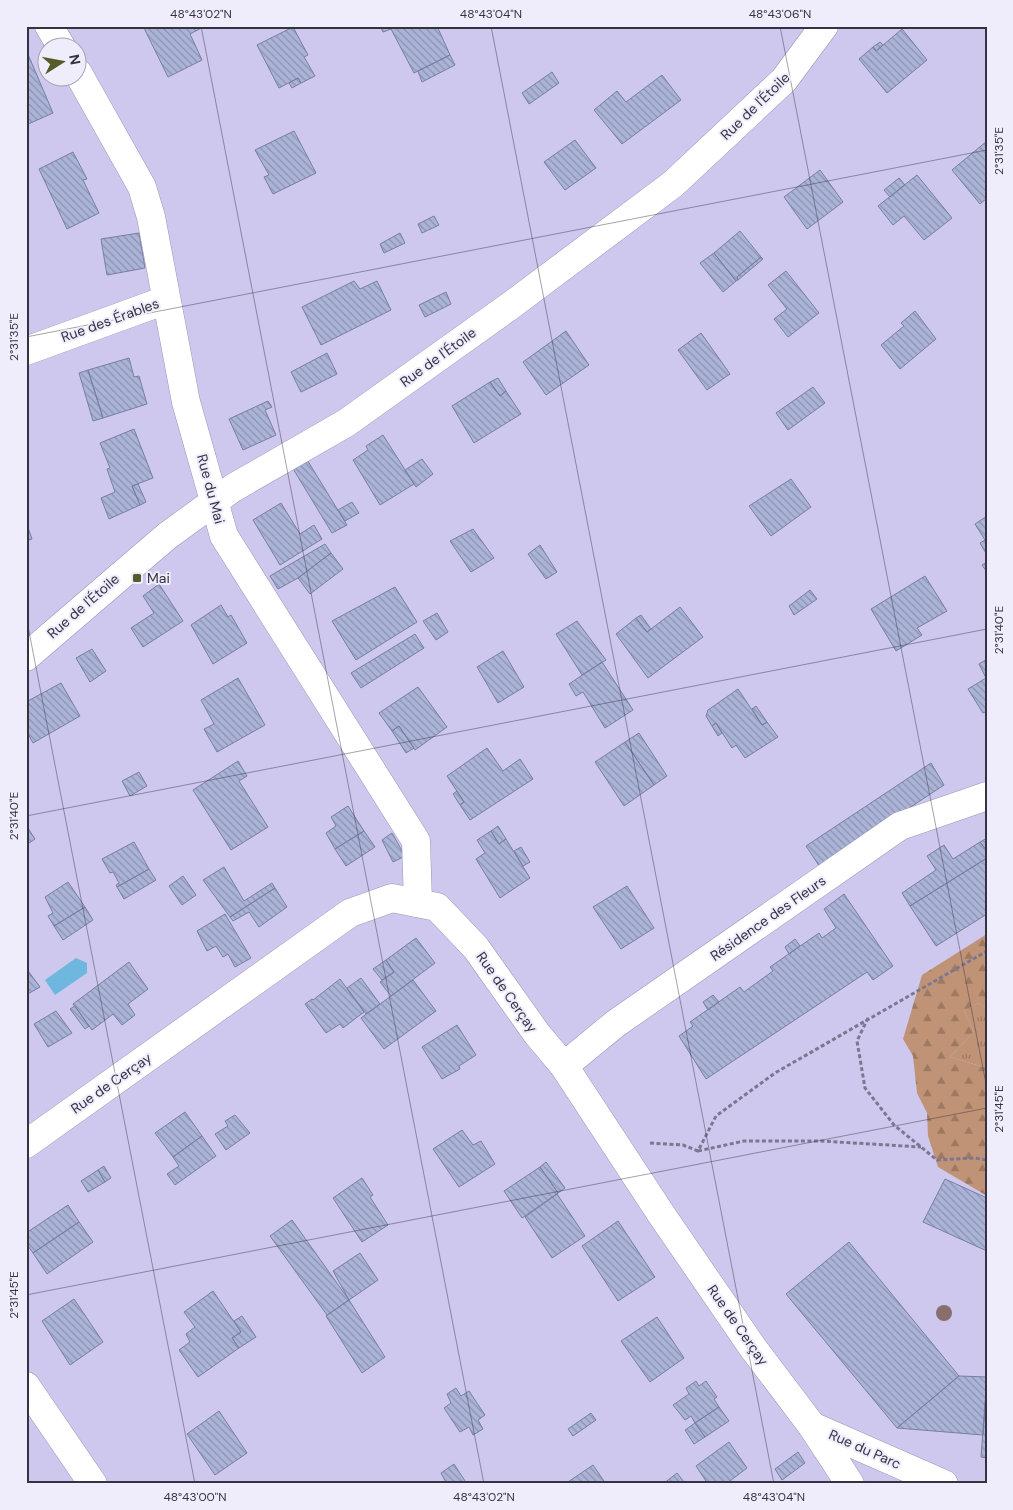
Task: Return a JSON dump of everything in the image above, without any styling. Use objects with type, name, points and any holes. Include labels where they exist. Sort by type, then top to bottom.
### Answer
[{"type":"street","points":[[50,26],[57,38]]},
{"type":"street","name":"Rue de l'Étoile","points":[[26,657],[120,573],[233,488],[346,423],[510,306],[672,184],[784,80],[824,26]]},
{"type":"street","name":"Rue du Mai","points":[[86,88],[142,187],[151,217],[186,402],[208,476],[213,503],[224,536],[416,841],[418,903]]},
{"type":"street","name":"Rue des Érables","points":[[26,351],[166,300]]},
{"type":"street","name":"Résidence des Fleurs","points":[[564,1066],[615,1024],[900,826],[987,796]]},
{"type":"street","name":"Rue de Cerçay","points":[[26,1144],[350,913],[392,898],[437,907],[476,948],[537,1034],[564,1066],[661,1214],[754,1348],[812,1426],[850,1484]]},
{"type":"street","points":[[26,1386],[93,1484]]},
{"type":"street","name":"Rue du Parc","points":[[812,1426],[944,1484]]},
{"type":"path","points":[[698,1152],[716,1116],[775,1073],[868,1017],[987,951]]},
{"type":"path","points":[[868,1017],[857,1041],[866,1088],[894,1125],[937,1160],[974,1158],[987,1160]]},
{"type":"path","points":[[647,1142],[683,1145],[698,1152],[744,1141],[821,1141],[921,1147]]},
{"type":"green space","points":[[987,934],[987,1008],[978,1003],[964,1011],[974,1032],[950,1057],[987,1068],[987,1196],[938,1167],[928,1136],[927,1113],[917,1093],[913,1056],[903,1039],[922,975]]},
{"type":"green space","points":[[978,1003],[987,1008],[987,1068],[950,1057],[974,1032],[964,1011]]},
{"type":"water","points":[[76,958],[87,963],[87,973],[55,995],[45,980]]},
{"type":"building","points":[[147,26],[205,26],[190,34],[202,60],[168,77],[144,28]]},
{"type":"building","points":[[380,26],[437,26],[450,55],[414,73],[391,29],[383,32]]},
{"type":"building","points":[[293,27],[308,55],[304,57],[315,76],[301,83],[298,78],[279,88],[257,45]]},
{"type":"building","points":[[902,29],[927,60],[887,93],[859,59],[873,47],[876,51]]},
{"type":"building","points":[[880,42],[883,45],[876,51],[873,47]]},
{"type":"building","points":[[26,53],[38,78],[38,88],[42,88],[53,113],[26,125]]},
{"type":"building","points":[[450,55],[455,65],[422,82],[418,71]]},
{"type":"building","points":[[552,72],[559,83],[529,104],[522,93]]},
{"type":"building","points":[[662,75],[681,100],[622,144],[594,110],[617,91],[626,102]]},
{"type":"building","points":[[298,78],[301,83],[292,88],[289,83]]},
{"type":"building","points":[[294,131],[316,173],[273,194],[264,177],[269,175],[255,150]]},
{"type":"building","points":[[575,140],[596,168],[565,190],[544,162]]},
{"type":"building","points":[[987,141],[987,198],[980,204],[952,170]]},
{"type":"building","points":[[73,152],[87,179],[83,180],[99,213],[67,229],[39,169]]},
{"type":"building","points":[[820,170],[843,202],[807,229],[784,197]]},
{"type":"building","points":[[917,175],[952,218],[924,240],[904,216],[893,225],[878,206]]},
{"type":"building","points":[[899,178],[905,185],[890,197],[884,190]]},
{"type":"building","points":[[434,216],[439,225],[422,233],[418,224]]},
{"type":"building","points":[[740,231],[761,257],[737,277],[738,280],[736,281],[714,253]]},
{"type":"building","points":[[139,233],[145,268],[107,275],[101,239]]},
{"type":"building","points":[[400,233],[405,243],[384,253],[380,244]]},
{"type":"building","points":[[714,253],[736,281],[723,292],[700,263]]},
{"type":"building","points":[[761,257],[763,259],[738,280],[737,277]]},
{"type":"building","points":[[786,271],[819,313],[788,337],[774,319],[787,309],[768,285]]},
{"type":"building","points":[[354,281],[360,289],[377,281],[391,310],[321,345],[302,307]]},
{"type":"building","points":[[446,292],[451,304],[425,317],[419,305]]},
{"type":"building","points":[[915,311],[936,339],[900,369],[881,345],[904,326],[901,323]]},
{"type":"building","points":[[566,331],[589,365],[546,395],[523,362]]},
{"type":"building","points":[[701,333],[730,374],[707,390],[678,350]]},
{"type":"building","points":[[327,353],[337,374],[301,392],[291,372]]},
{"type":"building","points":[[129,358],[134,377],[139,376],[147,404],[103,418],[88,370]]},
{"type":"building","points":[[88,370],[103,418],[93,421],[79,373]]},
{"type":"building","points":[[498,378],[506,391],[500,396],[490,382]]},
{"type":"building","points":[[490,382],[500,396],[506,391],[521,414],[474,443],[452,406]]},
{"type":"building","points":[[813,387],[825,403],[788,430],[776,413]]},
{"type":"building","points":[[268,401],[272,407],[265,410],[276,435],[243,450],[229,419]]},
{"type":"building","points":[[134,429],[153,478],[132,486],[140,505],[109,519],[101,498],[115,492],[107,469],[110,468],[100,443]]},
{"type":"building","points":[[383,435],[414,484],[380,505],[353,460],[368,450],[366,446]]},
{"type":"building","points":[[306,458],[347,525],[332,533],[292,467]]},
{"type":"building","points":[[422,459],[433,474],[416,487],[405,470]]},
{"type":"building","points":[[791,479],[811,507],[771,536],[749,506]]},
{"type":"building","points":[[138,484],[146,502],[140,505],[132,486]]},
{"type":"building","points":[[352,502],[359,513],[345,521],[338,510]]},
{"type":"building","points":[[281,503],[300,534],[314,525],[322,539],[280,565],[253,520]]},
{"type":"building","points":[[987,516],[987,555],[980,543],[985,540],[975,524]]},
{"type":"building","points":[[26,522],[32,539],[26,541]]},
{"type":"building","points":[[473,529],[494,558],[471,572],[450,541]]},
{"type":"building","points":[[325,544],[331,553],[298,578],[278,589],[270,576]]},
{"type":"building","points":[[540,545],[557,572],[546,579],[528,554]]},
{"type":"building","points":[[331,553],[343,569],[310,594],[298,578]]},
{"type":"building","points":[[987,562],[987,572],[982,565]]},
{"type":"building","points":[[925,576],[947,611],[917,628],[922,635],[896,651],[871,609]]},
{"type":"building","points":[[159,584],[183,621],[143,647],[131,628],[154,613],[143,596]]},
{"type":"building","points":[[395,587],[417,622],[356,660],[332,621]]},
{"type":"building","points":[[810,590],[817,599],[794,615],[789,606]]},
{"type":"building","points":[[221,605],[228,617],[231,615],[247,643],[213,664],[191,625]]},
{"type":"building","points":[[680,607],[703,637],[648,678],[616,634],[636,618],[647,632]]},
{"type":"building","points":[[437,613],[448,632],[436,640],[423,621]]},
{"type":"building","points":[[641,615],[651,629],[647,632],[636,618]]},
{"type":"building","points":[[577,621],[606,660],[582,675],[556,634]]},
{"type":"building","points":[[415,634],[424,648],[361,688],[351,673]]},
{"type":"building","points":[[92,649],[106,671],[90,682],[76,658]]},
{"type":"building","points":[[503,651],[524,687],[498,703],[477,667]]},
{"type":"building","points":[[987,659],[987,711],[983,713],[968,689],[986,678],[979,664]]},
{"type":"building","points":[[602,662],[633,710],[605,728],[583,692],[576,696],[569,684]]},
{"type":"building","points":[[238,678],[265,725],[217,752],[204,729],[214,724],[201,700]]},
{"type":"building","points":[[61,683],[80,716],[33,743],[26,730],[26,702]]},
{"type":"building","points":[[418,687],[447,727],[415,750],[399,726],[392,731],[379,713]]},
{"type":"building","points":[[738,689],[762,725],[767,722],[778,737],[745,758],[736,745],[732,748],[716,723],[712,726],[706,716],[708,710]]},
{"type":"building","points":[[756,706],[767,722],[762,725],[752,709]]},
{"type":"building","points":[[716,723],[722,733],[718,736],[712,726]]},
{"type":"building","points":[[399,726],[414,748],[406,753],[392,731]]},
{"type":"building","points":[[639,733],[667,776],[654,785],[625,742]]},
{"type":"building","points":[[625,742],[654,785],[624,806],[595,762]]},
{"type":"building","points":[[487,748],[503,771],[520,759],[533,779],[470,820],[460,805],[464,802],[447,776]]},
{"type":"building","points":[[238,761],[247,776],[239,781],[268,827],[231,850],[193,790]]},
{"type":"building","points":[[931,763],[944,785],[820,867],[806,846]]},
{"type":"building","points":[[139,772],[147,786],[130,796],[122,781]]},
{"type":"building","points":[[457,791],[464,802],[460,805],[453,794]]},
{"type":"building","points":[[348,806],[364,831],[335,849],[326,833],[336,826],[331,817]]},
{"type":"building","points":[[26,825],[35,839],[26,845]]},
{"type":"building","points":[[498,826],[506,839],[499,844],[491,831]]},
{"type":"building","points":[[364,831],[375,847],[346,866],[335,849]]},
{"type":"building","points":[[491,831],[499,844],[506,839],[530,878],[500,898],[476,859],[485,853],[477,840]]},
{"type":"building","points":[[392,833],[405,856],[393,862],[382,840]]},
{"type":"building","points":[[987,838],[987,851],[980,842]]},
{"type":"building","points":[[134,842],[149,869],[117,887],[116,885],[119,883],[113,872],[110,873],[102,859]]},
{"type":"building","points":[[980,842],[987,851],[987,858],[910,906],[902,893],[936,870],[927,856],[944,845],[953,859]]},
{"type":"building","points":[[521,847],[530,862],[523,866],[514,851]]},
{"type":"building","points":[[987,858],[987,914],[936,946],[910,906]]},
{"type":"building","points":[[224,867],[244,901],[272,883],[275,888],[230,917],[203,880]]},
{"type":"building","points":[[149,869],[156,880],[124,899],[117,887]]},
{"type":"building","points":[[183,876],[196,895],[182,905],[169,886]]},
{"type":"building","points":[[68,882],[85,907],[54,926],[48,916],[53,913],[45,897]]},
{"type":"building","points":[[627,886],[654,928],[621,949],[593,907]]},
{"type":"building","points":[[275,888],[287,907],[259,927],[249,912],[233,921],[230,917]]},
{"type":"building","points":[[844,894],[893,966],[873,980],[867,972],[706,1079],[679,1036],[693,1026],[690,1022],[740,987],[744,992],[773,971],[770,967],[819,933],[822,938],[836,928],[824,909]]},
{"type":"building","points":[[85,907],[93,920],[63,940],[54,926]]},
{"type":"building","points":[[225,914],[251,958],[235,967],[228,954],[223,957],[216,946],[207,951],[197,931]]},
{"type":"building","points":[[416,938],[435,963],[391,996],[380,982],[394,972],[386,960]]},
{"type":"building","points":[[795,939],[800,946],[789,954],[785,947]]},
{"type":"building","points":[[386,960],[394,972],[382,980],[373,969]]},
{"type":"building","points":[[129,962],[148,989],[128,1004],[135,1015],[122,1025],[113,1014],[92,1030],[73,1004]]},
{"type":"building","points":[[26,968],[40,987],[26,995]]},
{"type":"building","points":[[361,978],[380,1004],[366,1014],[347,988]]},
{"type":"building","points":[[340,979],[364,1012],[343,1028],[340,1024],[326,1033],[305,1004]]},
{"type":"building","points":[[413,980],[436,1011],[384,1049],[361,1018]]},
{"type":"building","points":[[713,995],[719,1002],[708,1010],[703,1002]]},
{"type":"building","points":[[75,1006],[89,1026],[85,1029],[70,1009]]},
{"type":"building","points":[[56,1011],[72,1033],[48,1047],[34,1024]]},
{"type":"building","points":[[457,1025],[476,1055],[459,1066],[460,1069],[442,1079],[422,1047]]},
{"type":"building","points":[[185,1112],[202,1136],[173,1157],[155,1133]]},
{"type":"building","points":[[235,1115],[250,1133],[226,1150],[215,1134],[228,1126],[225,1121]]},
{"type":"building","points":[[462,1130],[473,1145],[481,1141],[495,1164],[459,1187],[433,1149]]},
{"type":"building","points":[[202,1136],[216,1156],[175,1185],[167,1174],[179,1166],[173,1157]]},
{"type":"building","points":[[546,1162],[565,1188],[558,1193],[540,1167]]},
{"type":"building","points":[[104,1166],[111,1178],[105,1182],[98,1170]]},
{"type":"building","points":[[540,1167],[558,1193],[522,1218],[504,1191]]},
{"type":"building","points":[[98,1170],[105,1182],[88,1192],[81,1181]]},
{"type":"building","points":[[362,1178],[373,1195],[370,1197],[388,1225],[362,1242],[333,1198]]},
{"type":"building","points":[[945,1179],[987,1198],[987,1251],[923,1222]]},
{"type":"building","points":[[557,1194],[585,1236],[552,1258],[525,1217]]},
{"type":"building","points":[[68,1205],[79,1222],[33,1253],[26,1243],[26,1233]]},
{"type":"building","points":[[292,1220],[349,1300],[327,1315],[270,1236]]},
{"type":"building","points":[[618,1221],[655,1277],[618,1301],[582,1246]]},
{"type":"building","points":[[79,1222],[93,1242],[47,1274],[33,1253]]},
{"type":"building","points":[[849,1242],[959,1376],[897,1428],[786,1294]]},
{"type":"building","points":[[360,1253],[378,1280],[349,1300],[333,1271]]},
{"type":"building","points":[[213,1291],[241,1332],[232,1338],[239,1348],[198,1377],[179,1350],[190,1342],[186,1334],[195,1327],[184,1312]]},
{"type":"building","points":[[74,1299],[103,1342],[70,1365],[42,1321]]},
{"type":"building","points":[[349,1300],[385,1357],[362,1373],[326,1316]]},
{"type":"building","points":[[242,1316],[256,1337],[239,1348],[232,1338],[241,1332],[234,1321]]},
{"type":"building","points":[[657,1317],[684,1358],[650,1382],[621,1341]]},
{"type":"building","points":[[959,1376],[987,1377],[983,1435],[897,1428]]},
{"type":"building","points":[[987,1378],[987,1458],[981,1457]]},
{"type":"building","points":[[696,1381],[699,1386],[706,1381],[717,1397],[714,1399],[719,1407],[695,1423],[691,1416],[685,1420],[673,1405],[689,1394],[686,1388]]},
{"type":"building","points":[[456,1388],[461,1396],[469,1391],[485,1415],[478,1420],[483,1429],[473,1435],[469,1427],[460,1432],[444,1408],[451,1403],[447,1394]]},
{"type":"building","points":[[719,1407],[729,1421],[705,1437],[695,1423]]},
{"type":"building","points":[[219,1411],[247,1453],[215,1475],[187,1434]]},
{"type":"building","points":[[591,1413],[596,1420],[573,1436],[568,1429]]},
{"type":"building","points":[[695,1423],[705,1437],[694,1444],[685,1430]]},
{"type":"building","points":[[729,1442],[747,1468],[726,1484],[708,1484],[696,1466]]},
{"type":"building","points":[[798,1452],[805,1463],[782,1480],[775,1469]]},
{"type":"building","points":[[454,1464],[467,1484],[447,1484],[441,1473]]},
{"type":"building","points":[[593,1465],[606,1484],[565,1484]]},
{"type":"building","points":[[677,1473],[684,1482],[682,1484],[663,1484]]},
{"type":"place","name":"Mai","points":[[137,578]]}]
